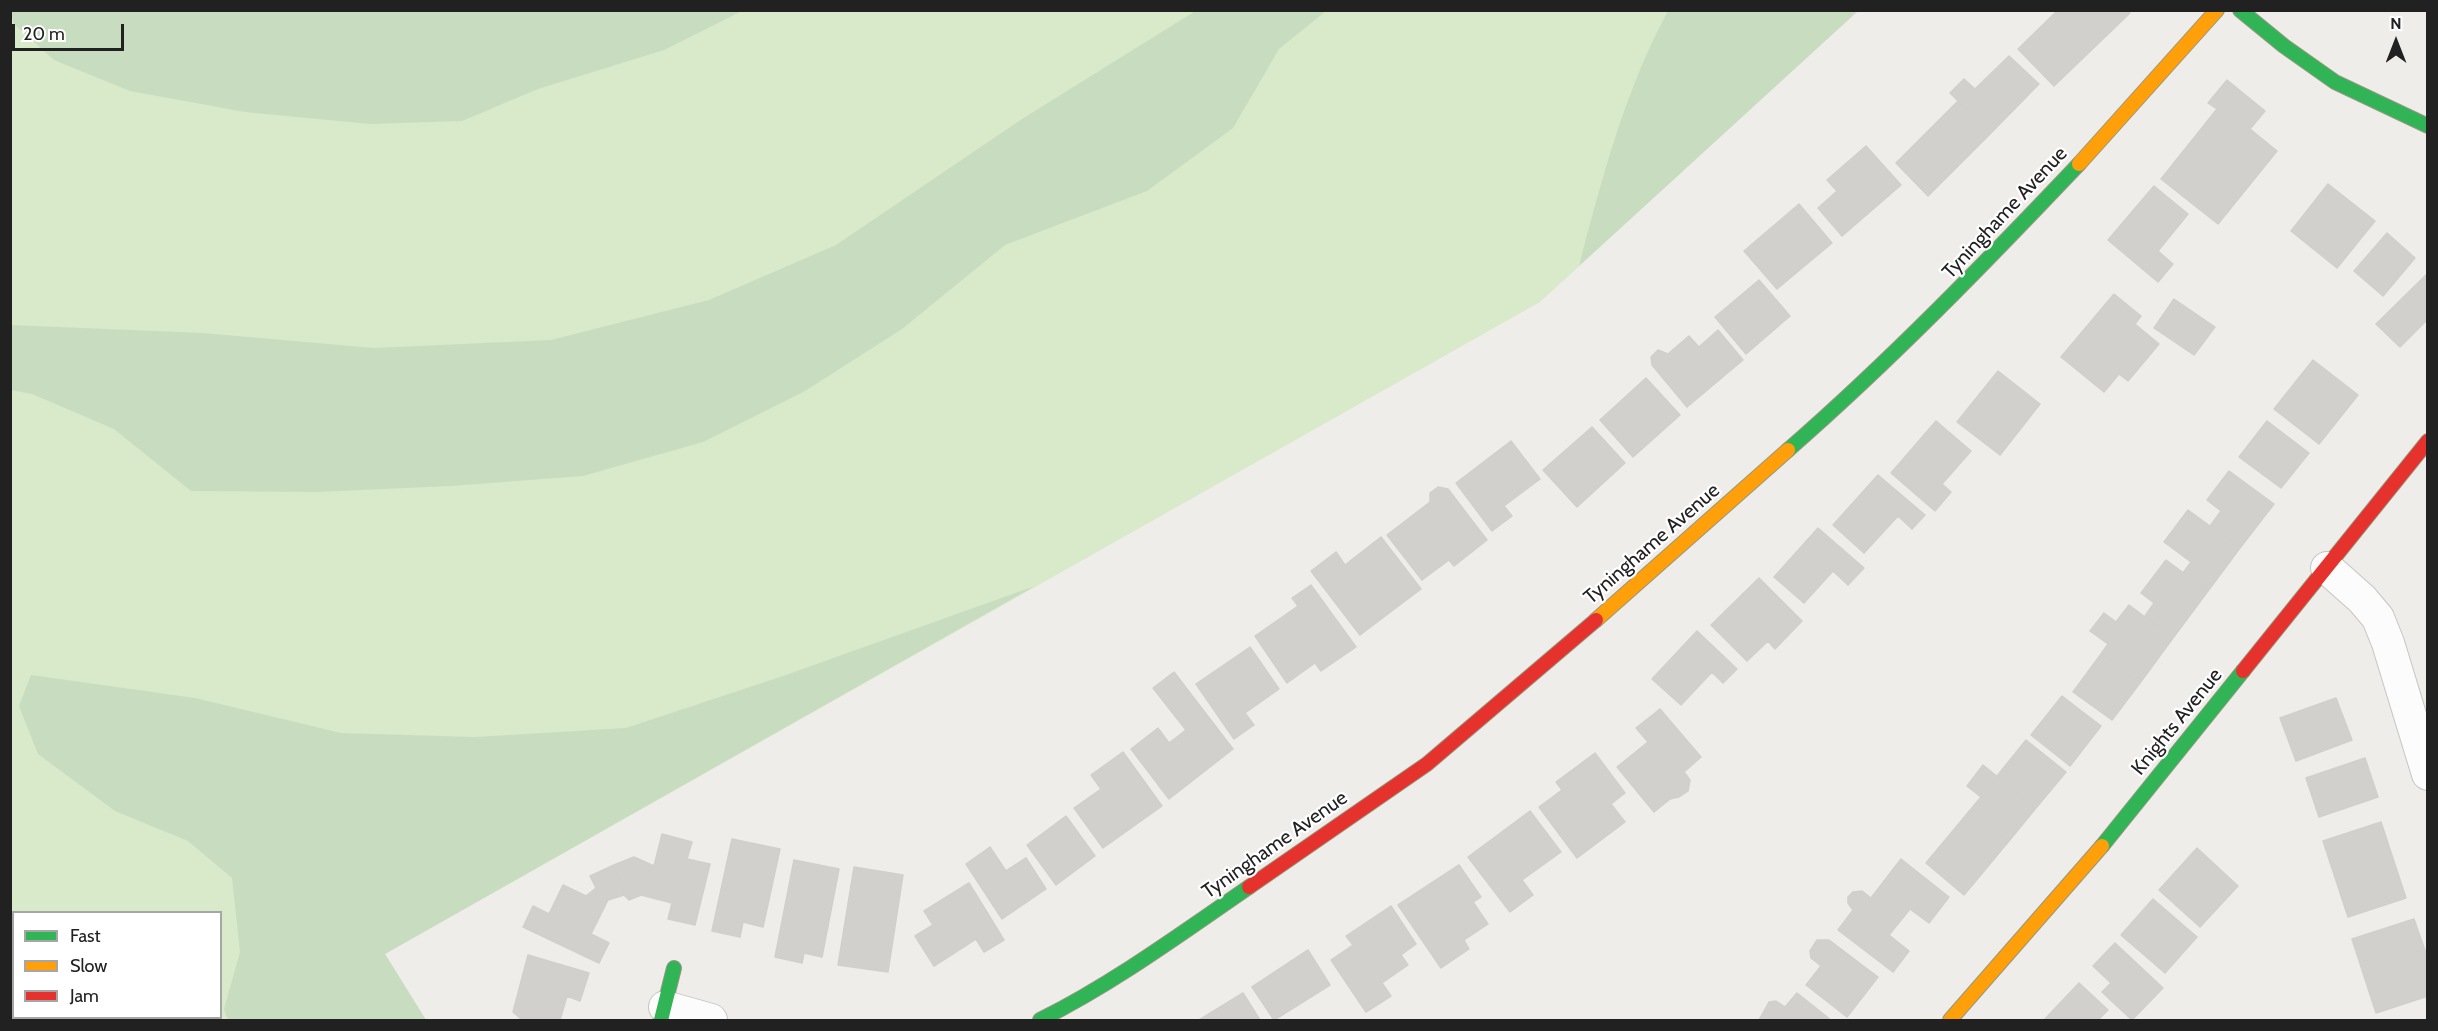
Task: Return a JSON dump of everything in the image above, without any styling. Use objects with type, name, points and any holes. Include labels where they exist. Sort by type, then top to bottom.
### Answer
[{"type":"street","name":"Tyninghame Avenue","points":[[1040,1020],[1179,935],[1427,764],[1606,611],[1858,389],[1944,304],[2119,121],[2217,10]]},
{"type":"street","points":[[2240,10],[2284,46],[2335,82],[2427,126]]},
{"type":"street","name":"Knights Avenue","points":[[1950,1020],[2093,857],[2427,441]]},
{"type":"street","points":[[2327,568],[2362,599],[2378,618],[2388,643],[2427,774]]},
{"type":"street","points":[[674,968],[663,1014],[711,1020]]},
{"type":"green space","points":[[1197,10],[1326,11],[1279,49],[1233,128],[1147,191],[1005,245],[902,329],[805,391],[703,442],[583,476],[451,486],[317,492],[191,491],[114,429],[32,394],[11,390],[11,325],[203,333],[374,348],[551,340],[709,300],[836,245],[1022,119]]},
{"type":"green space","points":[[10,11],[1858,11],[1540,302],[385,954],[426,1020],[11,1020]]},
{"type":"green space","points":[[10,11],[742,11],[664,50],[538,89],[462,121],[370,124],[245,112],[130,91],[54,60],[14,24]]},
{"type":"green space","points":[[1668,11],[1858,11],[1579,266],[1606,167],[1627,103]]},
{"type":"green space","points":[[1035,586],[385,954],[426,1020],[228,1020],[224,1009],[240,952],[232,878],[188,841],[115,811],[38,754],[19,706],[31,675],[195,698],[341,733],[475,737],[626,728],[783,676]]},
{"type":"building","points":[[2058,10],[2128,10],[2130,13],[2054,86],[2018,49]]},
{"type":"building","points":[[2009,56],[2039,84],[1991,133],[1950,93],[1964,79],[1975,89]]},
{"type":"building","points":[[2227,80],[2265,111],[2250,129],[2277,151],[2218,224],[2161,179],[2217,109],[2208,103]]},
{"type":"building","points":[[1958,101],[1991,133],[1928,196],[1896,163]]},
{"type":"building","points":[[1866,146],[1901,185],[1842,236],[1818,208],[1837,191],[1827,180]]},
{"type":"building","points":[[2328,184],[2375,221],[2337,268],[2291,231]]},
{"type":"building","points":[[2154,186],[2188,214],[2158,251],[2173,264],[2158,282],[2108,240]]},
{"type":"building","points":[[1799,204],[1832,243],[1777,289],[1744,251]]},
{"type":"building","points":[[2387,233],[2415,258],[2383,296],[2354,271]]},
{"type":"building","points":[[2428,273],[2428,319],[2400,347],[2376,324]]},
{"type":"building","points":[[1759,280],[1790,316],[1746,354],[1715,317]]},
{"type":"building","points":[[2114,294],[2141,316],[2135,324],[2159,344],[2128,381],[2119,374],[2104,392],[2061,357]]},
{"type":"building","points":[[2174,299],[2215,327],[2194,355],[2154,328]]},
{"type":"building","points":[[1718,330],[1743,360],[1687,407],[1652,365],[1651,357],[1658,350],[1668,354],[1689,336],[1699,347]]},
{"type":"building","points":[[2313,360],[2358,395],[2319,444],[2274,409]]},
{"type":"building","points":[[1998,371],[2040,404],[2000,455],[1957,422]]},
{"type":"building","points":[[1646,378],[1680,415],[1633,457],[1600,420]]},
{"type":"building","points":[[1936,421],[1971,451],[1942,484],[1951,492],[1935,511],[1891,473]]},
{"type":"building","points":[[2267,421],[2309,453],[2281,488],[2239,457]]},
{"type":"building","points":[[1592,427],[1625,463],[1577,507],[1543,470]]},
{"type":"building","points":[[1511,441],[1540,479],[1504,506],[1512,516],[1492,531],[1456,483]]},
{"type":"building","points":[[2229,471],[2274,504],[2240,548],[2210,526],[2221,511],[2207,500]]},
{"type":"building","points":[[1878,475],[1925,515],[1912,529],[1898,516],[1864,553],[1833,525]]},
{"type":"building","points":[[1438,487],[1448,489],[1487,540],[1454,566],[1449,560],[1422,580],[1387,535],[1430,502],[1430,493]]},
{"type":"building","points":[[2188,510],[2240,548],[2208,591],[2183,573],[2191,562],[2164,542]]},
{"type":"building","points":[[1818,528],[1864,568],[1848,585],[1833,571],[1804,603],[1774,577]]},
{"type":"building","points":[[1381,537],[1421,589],[1360,635],[1311,571],[1336,552],[1345,565]]},
{"type":"building","points":[[2166,560],[2208,591],[2173,638],[2145,616],[2154,603],[2141,593]]},
{"type":"building","points":[[1759,578],[1802,621],[1775,649],[1768,641],[1747,661],[1711,625]]},
{"type":"building","points":[[1311,585],[1356,647],[1321,671],[1315,663],[1287,683],[1255,636],[1298,606],[1292,598]]},
{"type":"building","points":[[2129,605],[2173,638],[2140,683],[2101,654],[2108,644],[2090,631],[2104,613],[2116,622]]},
{"type":"building","points":[[1697,631],[1737,669],[1723,683],[1712,672],[1681,705],[1652,679]]},
{"type":"building","points":[[1250,647],[1279,689],[1245,713],[1254,725],[1234,739],[1196,684]]},
{"type":"building","points":[[2101,654],[2140,683],[2112,720],[2073,692]]},
{"type":"building","points":[[1174,672],[1233,749],[1169,799],[1131,749],[1158,728],[1169,743],[1186,730],[1153,688]]},
{"type":"building","points":[[2062,696],[2101,726],[2070,766],[2031,735]]},
{"type":"building","points":[[2336,698],[2352,740],[2296,761],[2280,718]]},
{"type":"building","points":[[1660,709],[1701,757],[1684,772],[1690,780],[1688,791],[1679,797],[1670,799],[1654,812],[1617,767],[1648,742],[1636,728]]},
{"type":"building","points":[[2026,740],[2066,772],[2036,808],[1997,776]]},
{"type":"building","points":[[1123,752],[1162,806],[1103,848],[1074,808],[1101,789],[1091,775]]},
{"type":"building","points":[[1595,753],[1625,793],[1611,804],[1625,822],[1577,858],[1539,807],[1562,790],[1556,782]]},
{"type":"building","points":[[2365,758],[2378,797],[2319,817],[2306,778]]},
{"type":"building","points":[[1983,765],[2036,808],[2009,841],[1971,809],[1981,797],[1967,786]]},
{"type":"building","points":[[1971,809],[2009,841],[1964,895],[1926,863]]},
{"type":"building","points":[[1530,811],[1561,852],[1522,880],[1533,895],[1510,912],[1468,857]]},
{"type":"building","points":[[1066,816],[1095,856],[1056,885],[1027,845]]},
{"type":"building","points":[[2381,822],[2406,898],[2348,917],[2323,841]]},
{"type":"building","points":[[662,834],[692,842],[687,859],[710,864],[695,925],[668,919],[672,903],[641,895],[629,900],[624,895],[614,865],[634,857],[654,866]]},
{"type":"building","points":[[732,839],[780,849],[763,927],[743,922],[740,937],[712,931]]},
{"type":"building","points":[[990,847],[1006,871],[1026,858],[1046,889],[1002,919],[966,864]]},
{"type":"building","points":[[2197,848],[2238,886],[2200,927],[2159,890]]},
{"type":"building","points":[[1901,859],[1949,897],[1929,923],[1910,909],[1889,935],[1909,951],[1893,972],[1838,930],[1853,910],[1848,903],[1848,897],[1853,892],[1862,891],[1871,898]]},
{"type":"building","points":[[794,860],[839,869],[822,957],[804,953],[802,963],[775,957]]},
{"type":"building","points":[[614,865],[624,895],[608,900],[591,934],[609,943],[599,963],[523,927],[533,906],[549,914],[563,885],[586,896],[596,888],[590,876]]},
{"type":"building","points":[[1459,865],[1481,897],[1473,902],[1488,924],[1464,940],[1469,949],[1441,968],[1398,905]]},
{"type":"building","points":[[854,867],[903,875],[888,972],[838,965]]},
{"type":"building","points":[[969,883],[1004,940],[984,952],[976,939],[934,966],[915,936],[933,925],[924,911]]},
{"type":"building","points":[[2153,899],[2197,937],[2165,973],[2121,935]]},
{"type":"building","points":[[1391,906],[1416,944],[1401,955],[1408,965],[1382,983],[1391,996],[1366,1012],[1331,960],[1353,945],[1346,936]]},
{"type":"building","points":[[2414,919],[2428,959],[2428,996],[2376,1013],[2352,939]]},
{"type":"building","points":[[1817,940],[1829,940],[1878,977],[1847,1017],[1806,985],[1821,966],[1811,958],[1810,951]]},
{"type":"building","points":[[2115,943],[2163,988],[2132,1020],[2102,992],[2111,983],[2093,966]]},
{"type":"building","points":[[1308,950],[1330,985],[1274,1020],[1252,987]]},
{"type":"building","points":[[528,955],[589,973],[580,1001],[567,996],[560,1020],[522,1020],[513,1012]]},
{"type":"building","points":[[2079,983],[2108,1010],[2098,1020],[2044,1020]]},
{"type":"building","points":[[1243,993],[1260,1020],[1199,1020]]},
{"type":"building","points":[[1797,993],[1831,1020],[1759,1020],[1769,1002],[1776,1001],[1785,1007]]},
{"type":"traffic: fast","points":[[2240,10],[2284,46],[2335,82],[2428,126]]},
{"type":"traffic: fast","points":[[1788,450],[1937,310],[2079,164]]},
{"type":"traffic: fast","points":[[2102,846],[2243,671]]},
{"type":"traffic: fast","points":[[1040,1020],[1121,974],[1249,887]]},
{"type":"traffic: fast","points":[[661,1020],[674,968]]},
{"type":"traffic: slow","points":[[2079,164],[2217,10]]},
{"type":"traffic: slow","points":[[1596,620],[1788,450]]},
{"type":"traffic: slow","points":[[1950,1020],[2102,846]]},
{"type":"traffic: jam","points":[[2243,671],[2428,441]]},
{"type":"traffic: jam","points":[[1249,887],[1427,764],[1596,620]]}]
